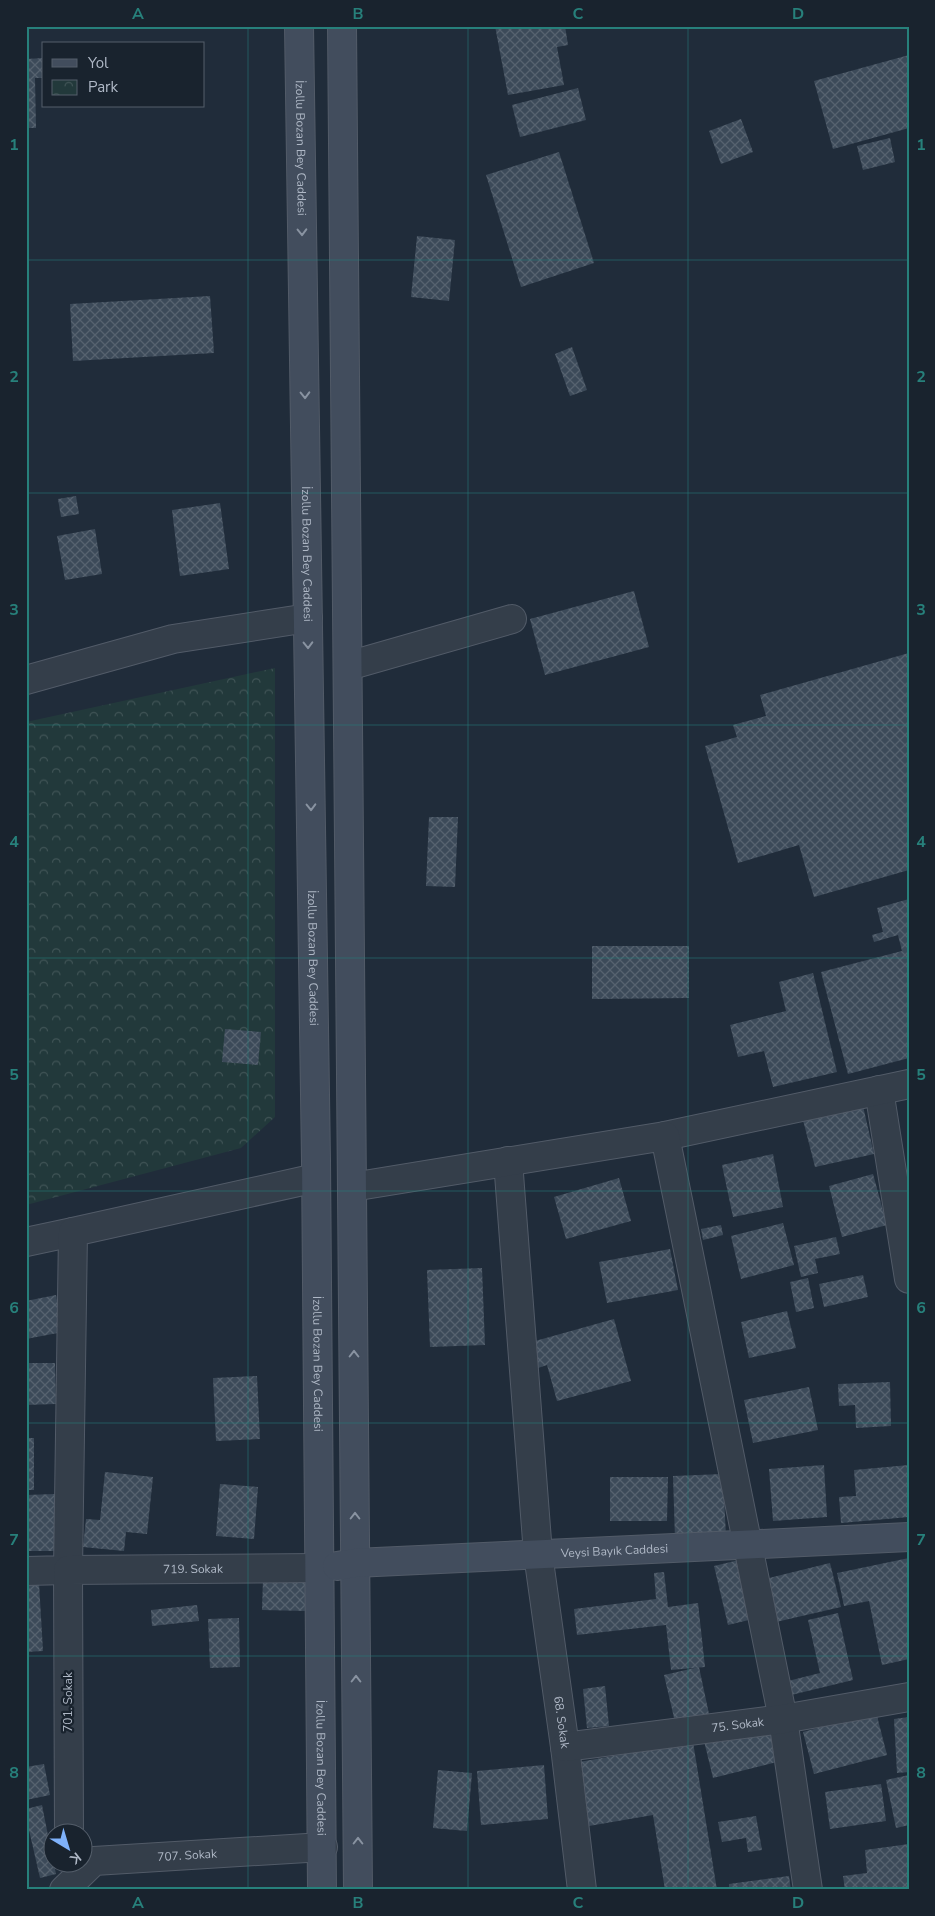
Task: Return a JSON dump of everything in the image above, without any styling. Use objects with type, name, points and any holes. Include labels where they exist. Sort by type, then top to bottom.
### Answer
[{"type":"main road","name":"İzollu Bozan Bey Caddesi","points":[[300,26],[316,1178],[322,1890]]},
{"type":"main road","points":[[342,26],[358,1890]]},
{"type":"main road","name":"Veysi Bayık Caddesi","points":[[319,1568],[355,1563],[909,1537]]},
{"type":"street","points":[[26,680],[173,639],[308,618]]},
{"type":"street","points":[[348,666],[512,619]]},
{"type":"street","points":[[352,1187],[665,1136],[909,1084]]},
{"type":"street","points":[[879,1090],[909,1279]]},
{"type":"street","points":[[665,1136],[784,1719],[808,1890]]},
{"type":"street","name":"68. Sokak","points":[[508,1161],[538,1554],[565,1747],[582,1890]]},
{"type":"street","points":[[26,1242],[316,1178]]},
{"type":"street","name":"701. Sokak","points":[[69,1824],[68,1570],[73,1232]]},
{"type":"street","name":"719. Sokak","points":[[26,1572],[319,1568]]},
{"type":"street","name":"75. Sokak","points":[[565,1747],[784,1719],[909,1697]]},
{"type":"street","name":"707. Sokak","points":[[68,1882],[94,1861],[322,1847]]},
{"type":"green space","points":[[275,668],[275,1117],[241,1148],[26,1205],[26,722]]},
{"type":"building","points":[[495,26],[565,26],[568,45],[557,47],[564,85],[508,95]]},
{"type":"building","points":[[909,55],[909,128],[833,149],[814,81]]},
{"type":"building","points":[[42,58],[42,78],[35,78],[36,128],[26,128],[26,59]]},
{"type":"building","points":[[578,88],[586,120],[520,137],[512,105]]},
{"type":"building","points":[[741,119],[753,152],[721,164],[709,131]]},
{"type":"building","points":[[890,138],[895,162],[863,170],[857,146]]},
{"type":"building","points":[[559,152],[594,263],[521,287],[486,175]]},
{"type":"building","points":[[417,236],[455,240],[449,301],[411,297]]},
{"type":"building","points":[[210,296],[214,353],[73,361],[70,304]]},
{"type":"building","points":[[572,347],[587,390],[570,396],[555,354]]},
{"type":"building","points":[[76,496],[79,514],[61,517],[58,499]]},
{"type":"building","points":[[220,503],[229,569],[180,576],[172,510]]},
{"type":"building","points":[[95,529],[102,574],[65,580],[57,536]]},
{"type":"building","points":[[634,591],[649,647],[545,675],[530,619]]},
{"type":"building","points":[[909,653],[909,870],[814,897],[799,845],[738,863],[705,746],[737,737],[733,725],[766,716],[760,695]]},
{"type":"building","points":[[429,817],[458,817],[455,887],[426,886]]},
{"type":"building","points":[[909,899],[909,1058],[848,1074],[821,972],[902,951],[898,935],[874,942],[872,935],[883,932],[877,908]]},
{"type":"building","points":[[592,946],[689,946],[689,998],[592,999]]},
{"type":"building","points":[[813,973],[837,1072],[773,1087],[764,1051],[738,1057],[730,1025],[786,1011],[779,982]]},
{"type":"building","points":[[225,1029],[261,1032],[258,1065],[222,1062]]},
{"type":"building","points":[[863,1106],[874,1154],[815,1167],[803,1120]]},
{"type":"building","points":[[773,1154],[783,1207],[733,1217],[722,1165]]},
{"type":"building","points":[[873,1174],[887,1225],[842,1237],[829,1186]]},
{"type":"building","points":[[619,1178],[631,1221],[566,1239],[554,1197]]},
{"type":"building","points":[[783,1223],[794,1265],[741,1279],[731,1236]]},
{"type":"building","points":[[721,1225],[723,1235],[703,1240],[701,1229]]},
{"type":"building","points":[[836,1237],[840,1254],[815,1259],[818,1273],[801,1277],[794,1246]]},
{"type":"building","points":[[670,1249],[678,1290],[607,1303],[599,1262]]},
{"type":"building","points":[[482,1268],[485,1345],[430,1347],[427,1270]]},
{"type":"building","points":[[863,1275],[868,1297],[824,1307],[819,1284]]},
{"type":"building","points":[[808,1278],[814,1308],[796,1312],[790,1282]]},
{"type":"building","points":[[56,1295],[63,1332],[26,1339],[26,1301]]},
{"type":"building","points":[[787,1311],[796,1348],[749,1358],[741,1322]]},
{"type":"building","points":[[614,1319],[631,1381],[557,1401],[547,1365],[535,1369],[528,1343]]},
{"type":"building","points":[[26,1363],[55,1363],[56,1404],[26,1405]]},
{"type":"building","points":[[257,1376],[260,1439],[216,1441],[213,1378]]},
{"type":"building","points":[[890,1382],[891,1426],[856,1428],[855,1405],[839,1406],[838,1384]]},
{"type":"building","points":[[809,1387],[818,1430],[753,1443],[744,1400]]},
{"type":"building","points":[[26,1438],[34,1438],[34,1490],[26,1490]]},
{"type":"building","points":[[824,1465],[827,1517],[773,1521],[769,1469]]},
{"type":"building","points":[[909,1465],[909,1517],[841,1523],[839,1497],[856,1496],[854,1470]]},
{"type":"building","points":[[105,1472],[153,1477],[147,1534],[126,1532],[124,1551],[83,1547],[86,1519],[100,1520]]},
{"type":"building","points":[[723,1474],[726,1537],[675,1539],[673,1476]]},
{"type":"building","points":[[610,1477],[668,1477],[667,1521],[610,1521]]},
{"type":"building","points":[[220,1484],[258,1487],[254,1539],[216,1536]]},
{"type":"building","points":[[55,1494],[56,1551],[26,1551],[26,1495]]},
{"type":"building","points":[[909,1558],[909,1659],[882,1665],[869,1601],[844,1606],[837,1573]]},
{"type":"building","points":[[739,1560],[753,1619],[728,1625],[714,1566]]},
{"type":"building","points":[[830,1563],[841,1607],[776,1622],[765,1579]]},
{"type":"building","points":[[664,1572],[668,1607],[698,1603],[705,1667],[671,1670],[666,1625],[577,1635],[574,1609],[656,1599],[654,1573]]},
{"type":"building","points":[[263,1578],[307,1579],[307,1611],[262,1610]]},
{"type":"building","points":[[39,1583],[43,1651],[26,1652],[26,1584]]},
{"type":"building","points":[[197,1605],[199,1621],[152,1626],[151,1610]]},
{"type":"building","points":[[838,1613],[853,1680],[783,1697],[780,1683],[820,1673],[808,1620]]},
{"type":"building","points":[[239,1618],[240,1667],[210,1668],[208,1619]]},
{"type":"building","points":[[699,1667],[709,1714],[675,1722],[664,1675]]},
{"type":"building","points":[[605,1686],[609,1726],[587,1728],[583,1689]]},
{"type":"building","points":[[876,1712],[887,1755],[814,1774],[803,1732]]},
{"type":"building","points":[[909,1717],[909,1772],[897,1773],[894,1719]]},
{"type":"building","points":[[776,1724],[785,1760],[713,1778],[704,1741]]},
{"type":"building","points":[[693,1742],[717,1890],[665,1890],[653,1815],[589,1826],[579,1762]]},
{"type":"building","points":[[44,1764],[50,1795],[26,1800],[26,1767]]},
{"type":"building","points":[[544,1765],[548,1819],[481,1825],[477,1771]]},
{"type":"building","points":[[438,1770],[472,1773],[467,1831],[433,1828]]},
{"type":"building","points":[[909,1775],[909,1825],[896,1828],[886,1780]]},
{"type":"building","points":[[881,1784],[886,1821],[830,1829],[825,1792]]},
{"type":"building","points":[[42,1805],[46,1824],[42,1824],[42,1874],[56,1874],[40,1878],[26,1817],[26,1809]]},
{"type":"building","points":[[756,1816],[762,1850],[748,1852],[746,1838],[722,1842],[718,1822]]},
{"type":"building","points":[[909,1844],[909,1890],[845,1890],[843,1876],[867,1873],[865,1850]]},
{"type":"building","points":[[789,1876],[791,1890],[729,1890],[729,1884]]}]
